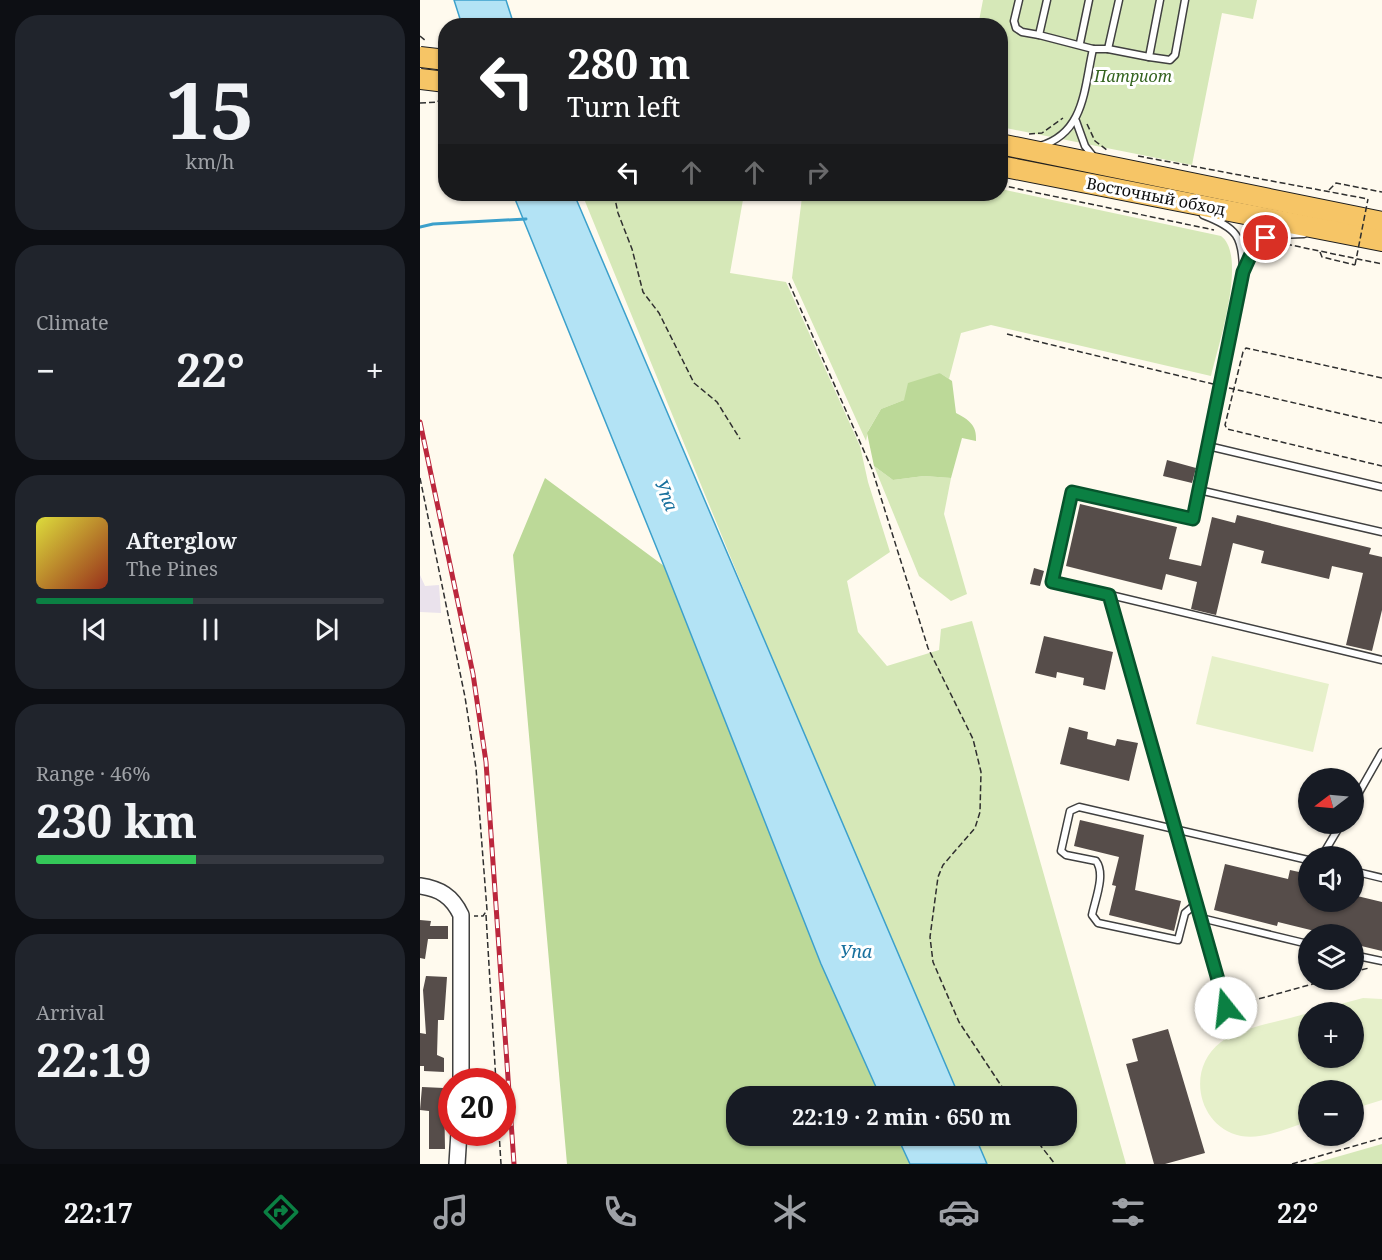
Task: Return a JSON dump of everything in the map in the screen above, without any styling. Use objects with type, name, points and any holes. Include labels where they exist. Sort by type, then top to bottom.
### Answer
[{"type":"main road","points":[[420,57],[438,59]]},
{"type":"main road","points":[[420,79],[438,81]]},
{"type":"main road","name":"Восточный обход","points":[[1013,142],[1105,157],[1382,222]]},
{"type":"main road","name":"Восточный обход","points":[[1008,168],[1382,241]]},
{"type":"street","points":[[420,886],[436,888],[455,904],[461,915],[461,1068]]},
{"type":"street","points":[[458,1164],[459,1146]]},
{"type":"lane","points":[[1018,0],[1014,21],[1016,28],[1022,32],[1080,44],[1093,49],[1108,49],[1164,60],[1170,60],[1174,55],[1185,0]]},
{"type":"lane","points":[[1040,35],[1047,0]]},
{"type":"lane","points":[[1080,44],[1089,0]]},
{"type":"lane","points":[[1108,49],[1119,0]]},
{"type":"lane","points":[[1149,57],[1160,0]]},
{"type":"lane","points":[[1013,142],[1041,146],[1054,142],[1076,121],[1093,49]]},
{"type":"lane","name":"Восточный обход","points":[[1076,121],[1085,146],[1105,157]]},
{"type":"lane","points":[[1155,196],[1223,223],[1234,231],[1243,251],[1243,272],[1193,519],[1072,492],[1052,582],[1382,660]]},
{"type":"lane","points":[[1243,272],[1252,252],[1266,238],[1342,233]]},
{"type":"lane","points":[[1208,446],[1382,487]]},
{"type":"lane","points":[[1199,490],[1382,532]]},
{"type":"lane","points":[[1109,595],[1231,1027]]},
{"type":"lane","points":[[1364,784],[1382,752]]},
{"type":"lane","points":[[1197,903],[1185,914],[1178,940],[1098,923],[1092,915],[1100,874],[1099,865],[1096,861],[1066,855],[1061,851],[1060,846],[1073,808],[1175,828],[1298,858]]},
{"type":"lane","points":[[1364,874],[1382,878]]},
{"type":"lane","points":[[1201,918],[1298,942]]},
{"type":"lane","points":[[1364,958],[1381,962]]},
{"type":"path","points":[[420,103],[438,102]]},
{"type":"path","points":[[1013,142],[1042,133],[1063,118]]},
{"type":"path","points":[[1086,123],[1105,157]]},
{"type":"path","points":[[1131,155],[1368,199],[1355,265],[1322,257],[1320,251]]},
{"type":"path","points":[[1328,191],[1336,183],[1382,192]]},
{"type":"path","points":[[1008,187],[1220,231]]},
{"type":"path","points":[[615,201],[632,249],[643,292],[659,313],[694,383],[717,402],[740,439]]},
{"type":"path","points":[[1285,244],[1382,264]]},
{"type":"path","points":[[789,283],[872,469],[928,648],[973,739],[981,772],[980,812],[975,828],[943,865],[938,877],[930,938],[933,962],[959,1022],[1001,1086]]},
{"type":"path","points":[[1007,334],[1382,423]]},
{"type":"path","points":[[1382,378],[1251,348],[1243,352],[1225,425],[1227,429],[1382,466]]},
{"type":"path","points":[[420,478],[472,744],[486,914],[495,1068]]},
{"type":"path","points":[[461,915],[486,914]]},
{"type":"path","points":[[1364,969],[1381,962]]},
{"type":"path","points":[[1226,1008],[1298,988]]},
{"type":"path","points":[[1292,1164],[1382,1138]]},
{"type":"path","points":[[500,1146],[501,1164]]},
{"type":"path","points":[[1041,1146],[1055,1164]]},
{"type":"shaded area","points":[[420,575],[425,586],[439,585],[441,613],[420,612]]},
{"type":"green space","name":"Патриот","points":[[983,0],[1257,0],[1253,19],[1222,13],[1192,165],[1008,128],[1008,18],[980,18]]},
{"type":"green space","points":[[1008,190],[1221,236],[1229,247],[1232,262],[1229,302],[1211,376],[991,325],[961,333],[949,379],[940,373],[904,400],[881,409],[868,431],[866,441],[792,278],[802,201],[1008,201]]},
{"type":"green space","points":[[585,201],[743,201],[730,273],[786,282],[860,446],[868,482],[890,552],[847,581],[858,632],[887,666],[939,650],[941,629],[972,621],[1126,1164],[978,1164],[971,1146],[1077,1146],[1077,1086],[947,1086]]},
{"type":"green space","points":[[940,373],[952,381],[956,413],[971,424],[975,431],[976,441],[962,438],[951,478],[924,476],[893,480],[874,466],[867,433],[881,409],[904,400],[908,383]]},
{"type":"green space","points":[[874,466],[893,480],[924,476],[951,478],[944,514],[967,594],[951,601],[919,576]]},
{"type":"green space","points":[[545,478],[664,566],[821,964],[876,1086],[726,1086],[726,1146],[902,1146],[910,1164],[567,1164],[513,555]]},
{"type":"green space","points":[[1212,656],[1329,684],[1313,752],[1196,724]]},
{"type":"green space","points":[[1363,998],[1382,999],[1382,1100],[1364,1106],[1364,1080],[1298,1080],[1298,1125],[1275,1133],[1249,1137],[1226,1130],[1215,1121],[1206,1109],[1201,1096],[1200,1081],[1203,1067],[1210,1053],[1221,1042],[1251,1028],[1298,1016],[1298,1068],[1364,1068],[1364,1002],[1348,1002]]},
{"type":"green space","points":[[1382,1144],[1382,1164],[1312,1164]]},
{"type":"water","points":[[454,0],[506,0],[512,18],[460,18]]},
{"type":"water","name":"Упа","points":[[516,201],[577,201],[955,1086],[876,1086],[821,964],[664,566]]},
{"type":"water","points":[[902,1146],[979,1146],[987,1164],[910,1164]]},
{"type":"building","points":[[1167,460],[1196,468],[1192,483],[1163,476]]},
{"type":"building","points":[[1080,504],[1177,527],[1169,559],[1201,566],[1212,517],[1235,523],[1237,515],[1371,548],[1369,554],[1382,557],[1382,610],[1372,651],[1346,645],[1363,573],[1332,566],[1329,579],[1261,563],[1264,551],[1233,543],[1216,615],[1191,609],[1197,582],[1166,574],[1162,590],[1066,566]]},
{"type":"building","points":[[1034,568],[1044,571],[1040,586],[1030,584]]},
{"type":"building","points":[[1044,636],[1113,652],[1105,690],[1083,685],[1084,678],[1057,672],[1056,678],[1035,673]]},
{"type":"building","points":[[1069,727],[1088,732],[1087,739],[1115,746],[1117,739],[1138,743],[1129,781],[1060,764]]},
{"type":"building","points":[[1080,820],[1144,835],[1135,890],[1181,901],[1174,931],[1109,915],[1116,886],[1112,885],[1119,857],[1074,846]]},
{"type":"building","points":[[1225,864],[1288,879],[1290,870],[1298,872],[1298,912],[1364,912],[1364,898],[1382,902],[1382,951],[1364,947],[1364,924],[1298,924],[1298,927],[1278,922],[1277,926],[1214,910]]},
{"type":"building","points":[[420,920],[431,921],[430,926],[448,926],[448,939],[428,939],[425,959],[420,958]]},
{"type":"building","points":[[426,976],[447,977],[444,1020],[438,1020],[437,1055],[444,1058],[444,1068],[438,1068],[438,1072],[424,1071],[424,1066],[420,1066],[420,1033],[426,1034],[423,990]]},
{"type":"building","points":[[1168,1029],[1205,1153],[1165,1164],[1154,1164],[1126,1064],[1138,1061],[1132,1039]]},
{"type":"building","points":[[422,1087],[438,1088],[438,1146],[445,1146],[445,1149],[429,1149],[429,1111],[420,1110]]},
{"type":"waterway","points":[[420,227],[433,224],[526,219]]},
{"type":"railway","points":[[420,422],[473,674],[486,762],[514,1164]]},
{"type":"route","points":[[1226,1008],[1109,595],[1052,582],[1072,492],[1193,519],[1243,272],[1252,252],[1266,238]]}]
